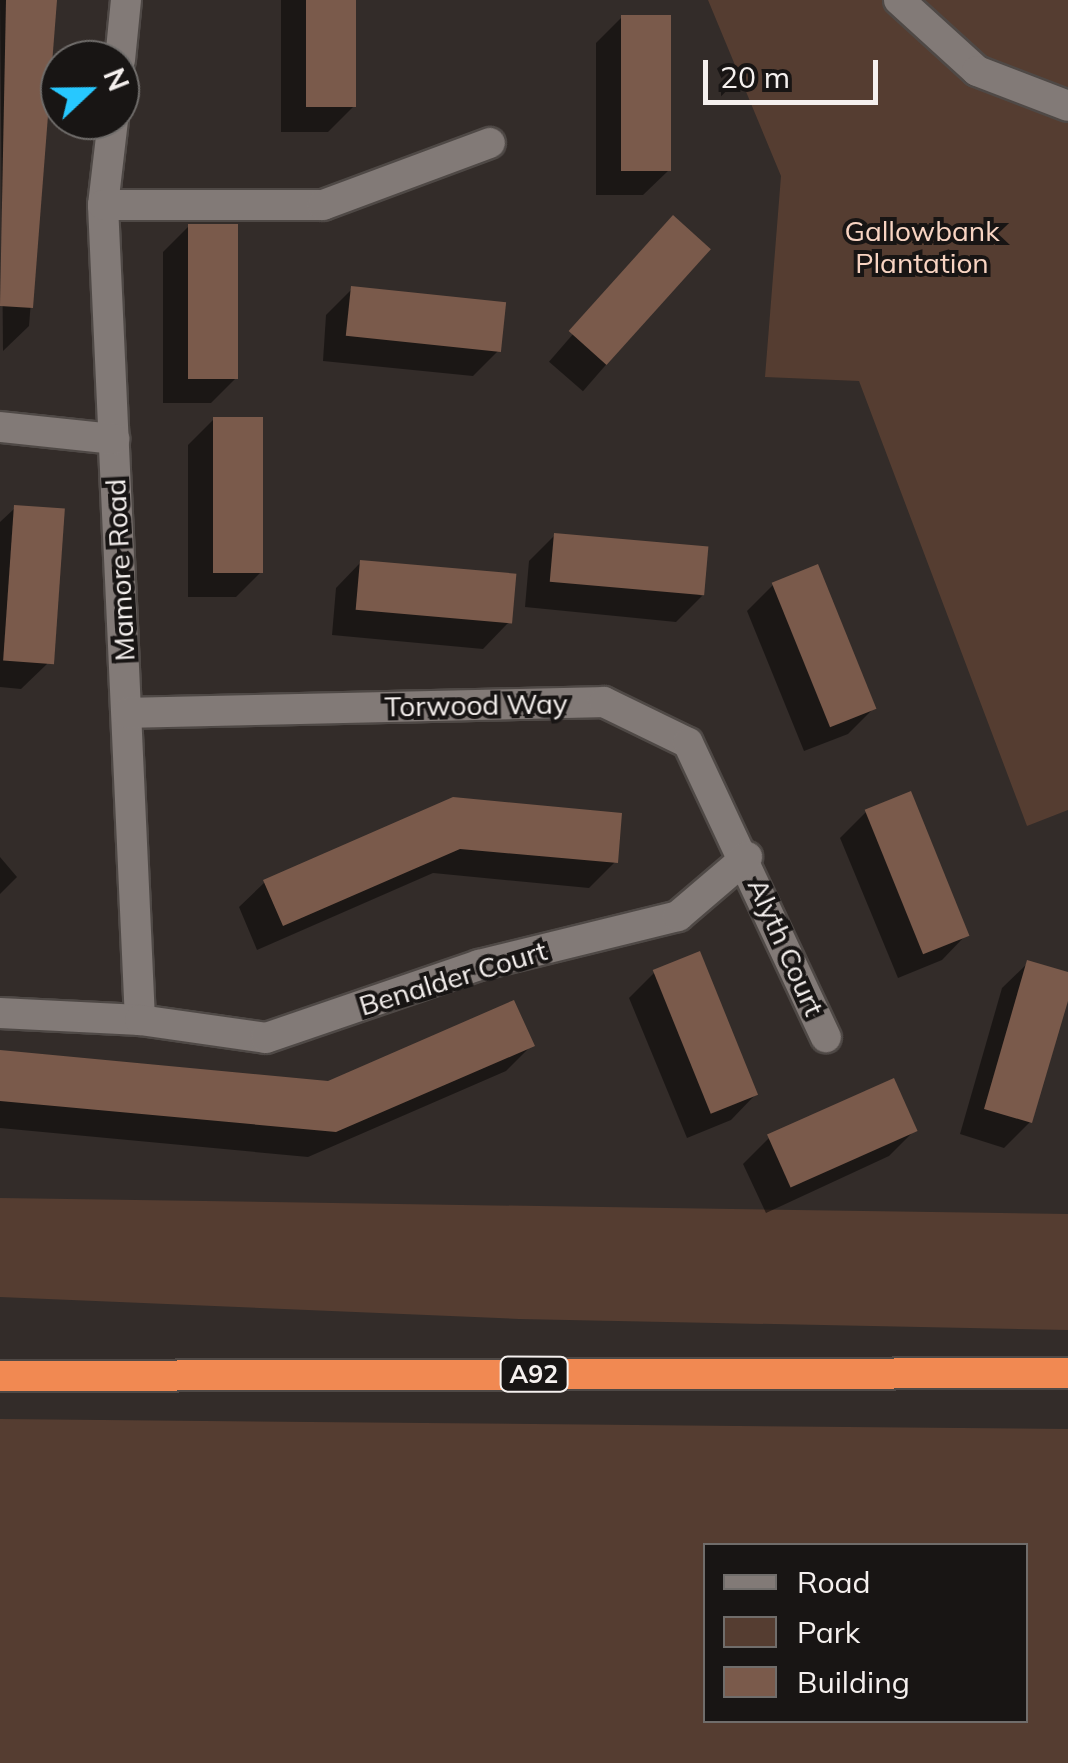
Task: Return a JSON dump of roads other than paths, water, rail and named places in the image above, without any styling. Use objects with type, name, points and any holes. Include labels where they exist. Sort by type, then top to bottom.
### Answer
[{"type":"highway","name":"A92","points":[[0,1376],[1068,1373]]},
{"type":"street","points":[[122,40],[126,0]]},
{"type":"street","points":[[899,0],[977,71],[1068,106]]},
{"type":"street","name":"Mamore Road","points":[[111,140],[104,205],[140,1020]]},
{"type":"street","points":[[104,205],[323,206],[490,143]]},
{"type":"street","points":[[0,428],[114,439]]},
{"type":"street","name":"Torwood Way","points":[[127,713],[604,702],[688,743],[747,857]]},
{"type":"street","name":"Benalder Court","points":[[0,1013],[140,1020],[266,1038],[479,965],[678,916],[747,857]]},
{"type":"street","name":"Alyth Court","points":[[747,857],[826,1037]]},
{"type":"park label","name":"Gallowbank Plantation","points":[[922,247]]}]
